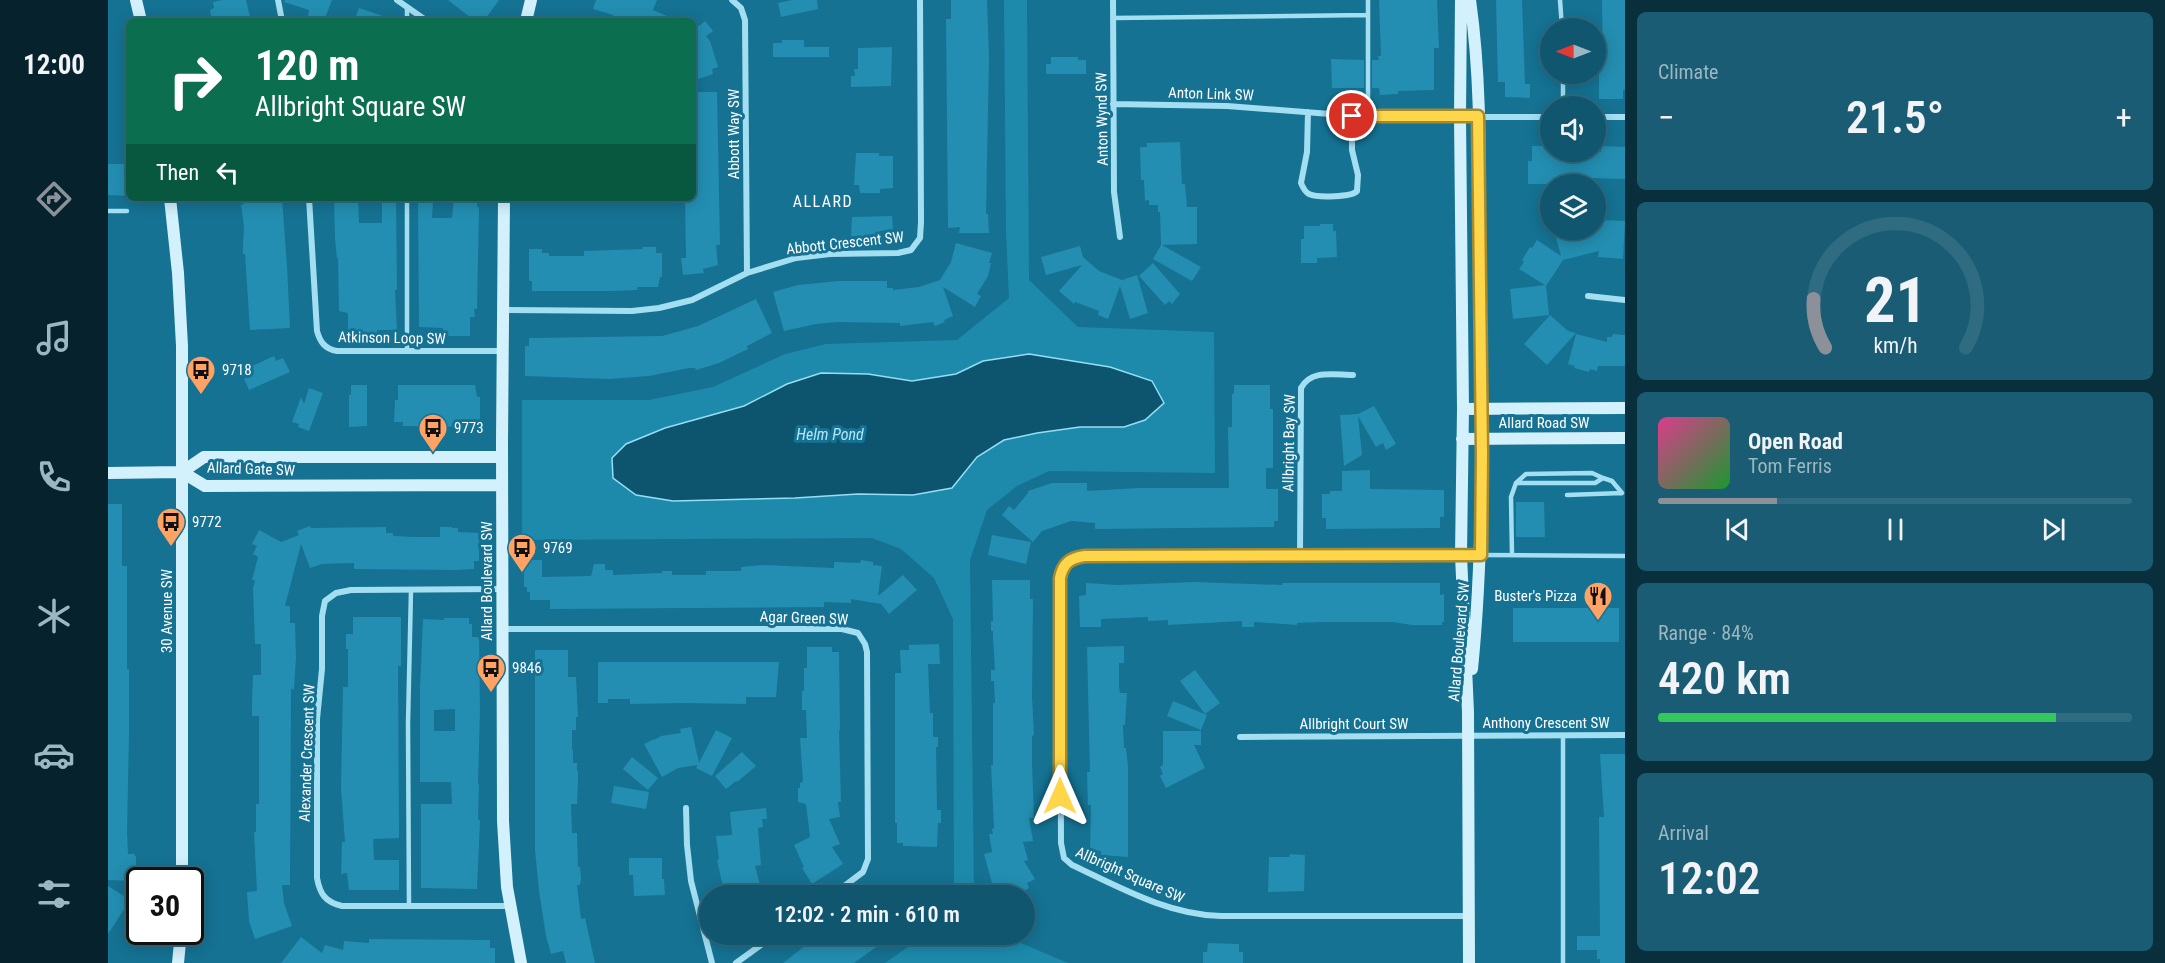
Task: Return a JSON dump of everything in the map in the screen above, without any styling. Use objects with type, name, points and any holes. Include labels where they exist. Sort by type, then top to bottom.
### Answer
[{"type":"street","points":[[136,0],[140,18]]},
{"type":"street","points":[[278,0],[281,18]]},
{"type":"street","points":[[397,0],[423,18]]},
{"type":"street","points":[[527,18],[531,0]]},
{"type":"street","name":"Abbott Way SW","points":[[732,0],[741,8],[745,20],[747,273]]},
{"type":"street","name":"Abbott Crescent SW","points":[[503,310],[632,311],[659,308],[692,300],[747,273],[779,262],[813,255],[911,250],[918,243],[921,222],[920,0]]},
{"type":"street","name":"Anton Wynd SW","points":[[1113,0],[1114,192],[1120,237]]},
{"type":"street","name":"Allard Boulevard SW","points":[[1461,0],[1463,409],[1461,555],[1468,712],[1469,963]]},
{"type":"street","name":"Allard Boulevard SW","points":[[1468,712],[1481,555],[1482,438],[1478,116],[1475,35],[1470,0]]},
{"type":"street","name":"Anton Link SW","points":[[1113,104],[1227,106],[1368,117],[1540,117]]},
{"type":"street","points":[[1308,112],[1307,152],[1301,183],[1307,194],[1313,195],[1348,196],[1357,191],[1358,175],[1352,150],[1352,116]]},
{"type":"street","points":[[1606,117],[1625,117]]},
{"type":"street","name":"30 Avenue SW","points":[[170,201],[178,273],[182,346],[182,867]]},
{"type":"street","name":"Atkinson Loop SW","points":[[309,201],[316,324],[320,341],[330,350],[502,351]]},
{"type":"street","name":"Allard Boulevard SW","points":[[504,201],[503,828],[505,870],[521,963]]},
{"type":"street","points":[[1588,296],[1625,300]]},
{"type":"street","name":"Allbright Bay SW","points":[[1300,555],[1301,388],[1306,379],[1316,375],[1353,375]]},
{"type":"street","name":"Allard Road SW","points":[[1463,409],[1625,408]]},
{"type":"street","name":"Allard Road SW","points":[[1462,439],[1624,440]]},
{"type":"street","name":"Allard Gate SW","points":[[502,457],[204,457],[182,472],[205,486],[502,485]]},
{"type":"street","points":[[108,473],[182,472]]},
{"type":"street","name":"Allbright Square SW","points":[[1468,916],[1195,915],[1166,906],[1072,865],[1064,858],[1060,843],[1060,586],[1061,570],[1065,564],[1071,559],[1085,556],[1481,555]]},
{"type":"street","name":"Alexander Crescent SW","points":[[502,590],[343,591],[330,596],[325,601],[322,616],[322,669],[317,719],[317,878],[321,894],[327,900],[342,906],[510,906]]},
{"type":"street","name":"Agar Green SW","points":[[503,629],[842,629],[858,633],[867,652],[868,858],[863,872],[846,885]]},
{"type":"street","name":"Anthony Crescent SW","points":[[1468,736],[1625,735]]},
{"type":"street","name":"Allbright Court SW","points":[[1239,736],[1468,736]]},
{"type":"street","points":[[686,808],[691,881],[712,963]]},
{"type":"street","points":[[178,963],[180,945]]},
{"type":"street","points":[[736,963],[761,945]]},
{"type":"lane","points":[[1368,0],[1368,117]]},
{"type":"lane","points":[[1560,0],[1561,18]]},
{"type":"lane","points":[[407,7],[407,18]]},
{"type":"lane","points":[[1113,18],[1368,15]]},
{"type":"lane","points":[[407,201],[407,351]]},
{"type":"lane","points":[[108,211],[127,211]]},
{"type":"lane","points":[[1512,555],[1511,497],[1516,483],[1526,474],[1592,473],[1612,481],[1624,493]]},
{"type":"lane","points":[[1516,483],[1595,483],[1603,478]]},
{"type":"lane","points":[[1566,495],[1624,493]]},
{"type":"lane","points":[[1481,555],[1625,556]]},
{"type":"lane","points":[[409,906],[408,723],[411,590]]},
{"type":"lane","points":[[1563,736],[1563,963]]},
{"type":"shaded area","points":[[1004,0],[1027,0],[1029,280],[1078,327],[1214,332],[1215,473],[1049,471],[1017,486],[987,510],[970,560],[974,885],[954,885],[953,619],[934,578],[901,549],[872,538],[522,540],[522,400],[649,400],[713,387],[785,354],[826,344],[957,340],[1009,298],[1006,232]]},
{"type":"shaded area","points":[[911,945],[1026,945],[1068,963],[885,963]]},
{"type":"water","name":"Helm Pond","points":[[1029,354],[1110,367],[1152,381],[1164,403],[1145,420],[1124,427],[1080,427],[1004,440],[977,457],[952,488],[913,495],[858,494],[673,501],[636,495],[613,478],[612,458],[626,444],[665,428],[744,406],[787,384],[821,373],[868,374],[912,381],[956,374],[983,361]]},
{"type":"building","points":[[246,0],[250,18],[211,18],[210,10],[214,8],[213,2]]},
{"type":"building","points":[[285,0],[332,0],[325,18],[308,18],[309,10],[284,2]]},
{"type":"building","points":[[448,0],[499,0],[486,18],[471,18]]},
{"type":"building","points":[[596,0],[657,0],[653,10],[671,18],[612,18],[613,15],[593,9]]},
{"type":"building","points":[[792,0],[817,0],[818,9],[781,17],[778,3]]},
{"type":"building","points":[[951,0],[987,0],[989,58],[986,214],[988,214],[989,233],[959,233],[960,227],[948,228],[946,19],[951,19]]},
{"type":"building","points":[[1379,0],[1437,0],[1439,48],[1434,48],[1434,90],[1398,91],[1398,94],[1380,95],[1379,88],[1372,88],[1372,60],[1379,60],[1378,56],[1381,56]]},
{"type":"building","points":[[1496,0],[1522,0],[1525,84],[1530,84],[1530,98],[1505,97],[1505,82],[1498,82]]},
{"type":"building","points":[[1602,0],[1625,0],[1625,90],[1623,90],[1623,99],[1606,99],[1606,96],[1599,96],[1599,84],[1606,84],[1606,18],[1602,18]]},
{"type":"building","points":[[359,8],[389,18],[355,18]]},
{"type":"building","points":[[705,21],[713,31],[706,36],[710,41],[718,67],[712,69],[713,74],[696,80],[696,24],[699,26]]},
{"type":"building","points":[[782,40],[804,40],[804,47],[829,47],[829,57],[773,57],[773,43],[782,43]]},
{"type":"building","points":[[892,47],[891,86],[851,87],[851,76],[855,76],[854,69],[858,69],[858,48]]},
{"type":"building","points":[[1051,57],[1078,57],[1078,60],[1086,60],[1086,74],[1046,74],[1046,64],[1051,64]]},
{"type":"building","points":[[1331,59],[1364,60],[1364,88],[1332,88]]},
{"type":"building","points":[[696,92],[717,92],[720,245],[716,245],[718,265],[703,269],[704,273],[683,275],[681,258],[686,258],[685,201],[696,201]]},
{"type":"building","points":[[1180,142],[1182,184],[1185,184],[1187,207],[1197,207],[1197,244],[1162,245],[1201,267],[1192,281],[1153,259],[1161,245],[1160,212],[1158,212],[1158,205],[1149,205],[1149,200],[1145,201],[1144,180],[1141,180],[1140,147],[1147,147],[1147,143]]},
{"type":"building","points":[[1532,146],[1540,146],[1540,162],[1606,162],[1606,146],[1625,147],[1625,179],[1606,178],[1606,174],[1540,174],[1540,184],[1528,184],[1528,161],[1532,161]]},
{"type":"building","points":[[856,153],[879,153],[879,156],[893,156],[893,188],[880,189],[880,193],[860,193],[859,185],[854,185]]},
{"type":"building","points":[[108,164],[126,164],[126,196],[108,195]]},
{"type":"building","points":[[244,201],[282,201],[290,328],[250,330],[245,254],[243,254],[244,227],[241,205],[244,204]]},
{"type":"building","points":[[334,201],[358,201],[359,223],[382,223],[382,201],[396,201],[397,330],[348,333],[348,313],[339,311],[338,258]]},
{"type":"building","points":[[418,201],[433,201],[432,218],[452,218],[454,201],[477,201],[477,207],[479,207],[477,309],[474,309],[475,317],[470,317],[470,336],[443,336],[443,328],[419,327]]},
{"type":"building","points":[[892,216],[893,229],[880,231],[881,236],[851,236],[852,217]]},
{"type":"building","points":[[1606,220],[1625,221],[1623,259],[1598,257],[1599,251],[1563,260],[1546,286],[1549,315],[1513,319],[1510,289],[1545,285],[1519,269],[1530,247],[1532,248],[1537,240],[1561,256],[1557,240],[1606,240]]},
{"type":"building","points":[[1320,224],[1333,224],[1333,231],[1336,231],[1337,257],[1317,258],[1317,263],[1301,263],[1301,239],[1304,239],[1304,226],[1320,226]]},
{"type":"building","points":[[956,243],[992,253],[988,276],[977,294],[981,296],[975,307],[943,287],[953,316],[935,326],[933,322],[900,326],[900,323],[837,322],[784,331],[773,292],[798,285],[839,281],[887,281],[887,288],[893,288],[893,290],[919,287],[940,280],[951,262]]},
{"type":"building","points":[[1080,246],[1083,257],[1099,271],[1122,280],[1137,275],[1148,313],[1130,319],[1120,286],[1108,319],[1098,315],[1099,311],[1075,302],[1074,304],[1059,291],[1082,265],[1046,275],[1041,257]]},
{"type":"building","points":[[643,247],[656,247],[656,253],[662,253],[662,277],[660,277],[658,287],[637,287],[637,290],[612,291],[532,291],[532,281],[529,281],[529,249],[542,249],[542,253],[549,253],[549,256],[584,256],[584,251],[643,249]]},
{"type":"building","points":[[1153,263],[1180,294],[1172,304],[1169,301],[1165,305],[1139,276]]},
{"type":"building","points":[[756,299],[772,333],[747,346],[748,349],[719,363],[696,370],[689,368],[649,376],[609,379],[525,376],[525,346],[529,346],[529,338],[662,336],[698,326]]},
{"type":"building","points":[[1550,315],[1568,331],[1576,333],[1547,365],[1524,344]]},
{"type":"building","points":[[1576,334],[1607,342],[1607,337],[1612,337],[1613,334],[1625,335],[1625,366],[1598,366],[1597,371],[1590,369],[1589,372],[1574,368],[1575,366],[1568,364]]},
{"type":"building","points":[[274,356],[276,361],[283,358],[290,372],[249,390],[244,379],[251,375],[248,368]]},
{"type":"building","points":[[351,385],[367,385],[367,426],[349,427]]},
{"type":"building","points":[[398,385],[475,385],[477,397],[480,397],[480,421],[471,421],[471,427],[403,426],[403,422],[394,422]]},
{"type":"building","points":[[1234,385],[1270,385],[1270,409],[1273,409],[1273,468],[1266,468],[1266,489],[1278,489],[1278,521],[1274,521],[1274,527],[1095,529],[1095,523],[1071,521],[1042,531],[1033,542],[1002,515],[1009,506],[1014,510],[1028,491],[1052,483],[1087,483],[1087,491],[1139,488],[1229,488],[1228,427],[1232,427]]},
{"type":"building","points":[[309,388],[323,393],[309,431],[292,422],[301,397],[304,404]]},
{"type":"building","points":[[1374,406],[1396,444],[1386,450],[1383,443],[1376,447],[1358,416],[1362,455],[1344,466],[1340,415],[1358,414]]},
{"type":"building","points":[[1370,470],[1370,489],[1444,490],[1444,517],[1440,517],[1440,528],[1326,529],[1326,518],[1322,518],[1322,494],[1342,491],[1342,471]]},
{"type":"building","points":[[1516,502],[1544,502],[1545,537],[1516,537]]},
{"type":"building","points":[[108,504],[122,504],[122,566],[127,566],[127,669],[129,669],[127,831],[128,854],[134,854],[136,857],[136,867],[126,867],[126,881],[108,880]]},
{"type":"building","points":[[310,526],[311,528],[386,527],[386,533],[393,533],[393,536],[415,537],[440,537],[440,527],[458,528],[458,532],[479,533],[479,561],[474,561],[474,569],[457,570],[354,569],[354,563],[322,564],[310,568],[301,544],[285,606],[290,606],[290,623],[295,623],[296,657],[294,689],[291,689],[290,885],[282,885],[284,903],[292,926],[255,939],[249,921],[247,892],[257,891],[254,832],[256,832],[256,804],[259,804],[259,716],[252,716],[252,702],[253,675],[261,675],[261,644],[255,644],[253,588],[255,580],[252,580],[258,557],[253,554],[257,546],[252,544],[259,530],[281,542],[299,535],[297,531]]},
{"type":"building","points":[[992,535],[1031,542],[1026,564],[988,555]]},
{"type":"building","points":[[524,560],[542,560],[542,577],[591,576],[594,564],[605,564],[605,570],[613,570],[613,575],[672,571],[672,575],[706,575],[706,571],[741,571],[741,567],[763,565],[834,568],[834,562],[860,563],[861,560],[882,566],[878,596],[903,575],[917,590],[889,614],[881,604],[851,599],[851,603],[824,602],[824,607],[550,609],[550,600],[530,600],[530,592],[527,592],[527,587],[524,587]]},
{"type":"building","points":[[992,580],[1030,580],[1030,599],[1033,599],[1034,818],[1029,818],[1033,841],[1023,842],[1028,860],[1024,861],[1035,879],[1027,883],[1028,885],[992,885],[984,854],[992,852],[989,834],[993,834],[992,829],[994,828],[991,765],[993,765],[993,703],[995,703],[994,681],[991,681],[991,670],[995,670],[993,631],[991,631],[991,621],[993,621]]},
{"type":"building","points":[[1194,582],[1282,585],[1282,583],[1440,583],[1440,595],[1444,594],[1444,622],[1442,625],[1320,622],[1297,623],[1297,625],[1254,622],[1254,627],[1242,627],[1242,621],[1168,625],[1168,620],[1148,621],[1148,617],[1101,619],[1101,627],[1080,627],[1079,596],[1086,595],[1086,583],[1117,585]]},
{"type":"building","points":[[1513,608],[1619,608],[1619,642],[1513,642]]},
{"type":"building","points":[[353,617],[401,617],[401,666],[398,666],[399,838],[373,839],[374,860],[399,860],[399,890],[349,890],[347,873],[341,874],[342,842],[345,842],[341,788],[343,687],[348,687],[346,634],[353,634]]},
{"type":"building","points":[[444,618],[469,618],[469,624],[472,624],[472,637],[479,637],[478,820],[480,820],[477,889],[421,888],[421,804],[452,804],[451,782],[420,782],[423,619],[444,620]],"holes":[[[455,709],[455,731],[434,731],[434,710]]]},
{"type":"building","points":[[939,644],[940,664],[928,664],[933,737],[938,737],[938,747],[936,747],[937,810],[941,810],[941,823],[938,823],[937,847],[903,846],[903,843],[897,843],[897,823],[895,823],[895,673],[901,673],[900,650],[909,650],[909,645]]},
{"type":"building","points":[[1124,646],[1124,663],[1119,663],[1119,687],[1120,693],[1127,693],[1125,725],[1123,725],[1128,767],[1128,857],[1101,855],[1101,851],[1090,850],[1091,805],[1088,805],[1087,772],[1090,772],[1087,647]]},
{"type":"building","points":[[807,647],[832,647],[832,652],[839,652],[841,802],[838,802],[840,817],[829,819],[840,844],[832,847],[843,864],[812,884],[802,868],[804,867],[794,845],[810,837],[806,804],[798,802],[798,788],[803,782],[800,738],[807,738],[806,710],[802,710],[802,691],[804,691],[804,668],[807,668]]},
{"type":"building","points":[[535,650],[568,650],[568,677],[576,677],[578,717],[576,717],[576,730],[572,730],[572,750],[573,763],[577,763],[578,782],[577,804],[571,804],[572,833],[577,833],[578,867],[580,867],[581,878],[580,885],[577,885],[581,919],[585,918],[595,963],[566,963],[563,951],[551,954],[546,936],[535,850]]},
{"type":"building","points":[[598,662],[779,662],[776,697],[746,697],[746,704],[630,704],[630,699],[608,699],[608,703],[598,703]]},
{"type":"building","points":[[1195,670],[1220,703],[1205,714],[1180,681]]},
{"type":"building","points":[[1173,701],[1207,715],[1201,730],[1167,716]]},
{"type":"building","points":[[691,727],[699,763],[716,730],[732,738],[712,776],[696,768],[698,765],[678,768],[662,777],[644,744],[661,736],[681,733],[680,729]]},
{"type":"building","points":[[1163,731],[1201,731],[1201,745],[1194,745],[1205,768],[1166,788],[1160,776],[1163,774],[1160,767],[1163,765]]},
{"type":"building","points":[[742,752],[756,766],[726,789],[715,776]]},
{"type":"building","points":[[1600,754],[1625,754],[1625,963],[1600,963],[1600,959],[1597,959],[1597,950],[1577,950],[1577,936],[1600,936],[1599,817],[1604,817]]},
{"type":"building","points":[[632,757],[658,778],[648,790],[623,769]]},
{"type":"building","points":[[614,786],[649,792],[646,809],[611,803]]},
{"type":"building","points":[[766,808],[767,819],[762,819],[763,827],[758,828],[761,865],[755,866],[760,885],[723,885],[717,860],[719,859],[716,836],[732,835],[730,812]]},
{"type":"building","points":[[1290,854],[1305,855],[1304,891],[1268,892],[1269,857],[1289,857]]},
{"type":"building","points":[[629,858],[662,858],[665,895],[634,896],[633,875],[629,875]]},
{"type":"building","points":[[108,886],[126,897],[126,906],[108,934]]},
{"type":"building","points":[[301,937],[322,953],[325,945],[343,950],[344,941],[369,943],[369,939],[490,940],[490,948],[495,948],[495,963],[281,963]]},
{"type":"building","points":[[1208,943],[1239,944],[1239,952],[1243,952],[1243,963],[1203,963],[1203,952],[1207,952]]},
{"type":"building","points":[[806,945],[879,945],[854,963],[783,963]]},
{"type":"place","name":"9718","points":[[201,396]]},
{"type":"place","name":"9773","points":[[433,454]]},
{"type":"place","name":"9772","points":[[171,548]]},
{"type":"place","name":"9769","points":[[522,574]]},
{"type":"place","name":"Buster's Pizza","points":[[1598,622]]},
{"type":"place","name":"9846","points":[[491,694]]},
{"type":"district","name":"ALLARD","points":[[823,201]]},
{"type":"route","points":[[1060,796],[1060,578],[1061,570],[1071,559],[1085,556],[1481,555],[1478,116],[1352,116]]}]
